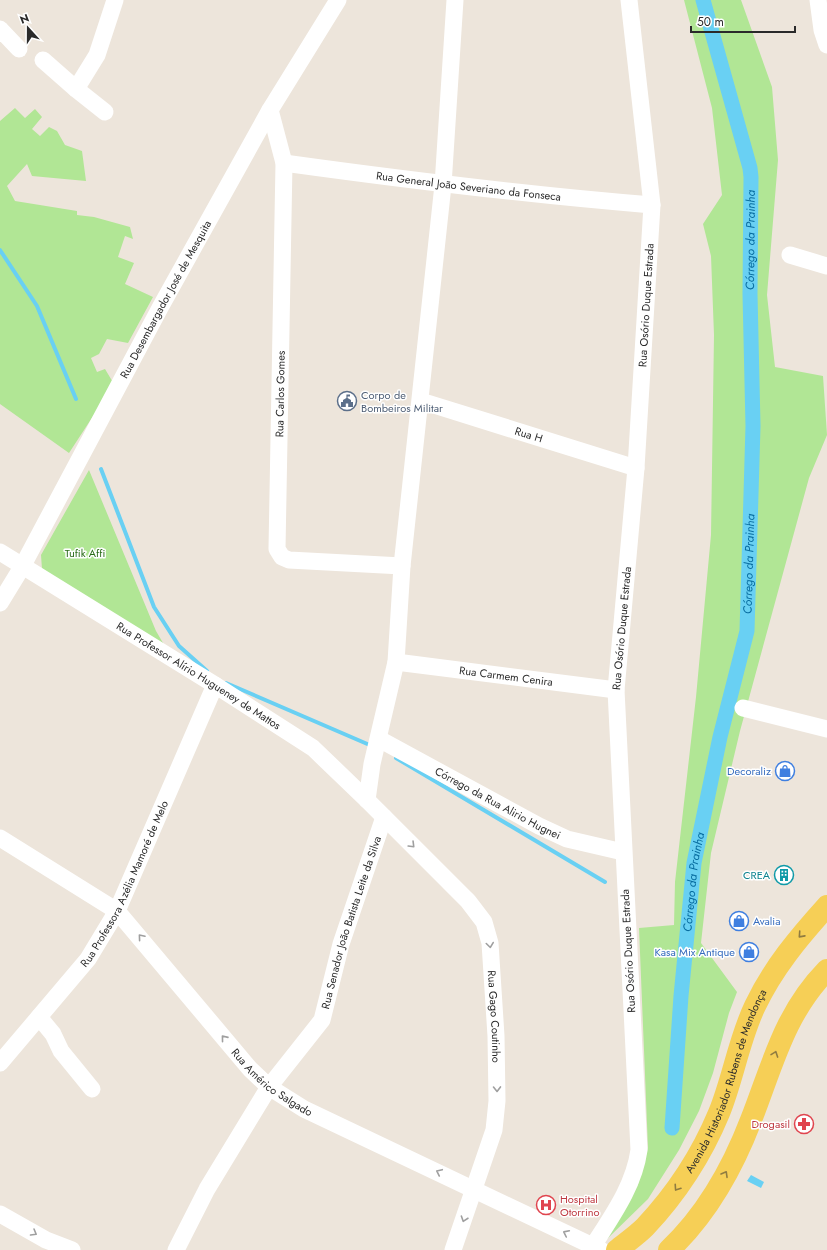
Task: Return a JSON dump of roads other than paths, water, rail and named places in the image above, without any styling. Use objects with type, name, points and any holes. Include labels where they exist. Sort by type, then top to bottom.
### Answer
[{"type":"main road","name":"Avenida Historiador Rubens de Mendonça","points":[[617,1250],[644,1228],[674,1192],[699,1154],[720,1113],[754,1007],[772,975],[792,946],[827,906]]},
{"type":"main road","points":[[669,1250],[707,1205],[729,1168],[751,1121],[779,1041],[800,1003],[827,970]]},
{"type":"street","points":[[76,89],[96,55],[115,0]]},
{"type":"street","points":[[367,800],[396,662],[402,566],[421,401],[443,185],[455,0]]},
{"type":"street","name":"Rua Osório Duque Estrada","points":[[597,1248],[631,1182],[636,1168],[639,1150],[616,690],[636,468],[652,205],[629,0]]},
{"type":"street","points":[[818,0],[822,30],[827,45]]},
{"type":"street","name":"Rua Desembargador José de Mesquita","points":[[0,603],[22,567],[161,306],[270,110],[333,1]]},
{"type":"street","points":[[0,29],[19,49]]},
{"type":"street","points":[[43,60],[105,112]]},
{"type":"street","name":"Rua Carlos Gomes","points":[[270,110],[284,163],[277,549],[282,557],[289,560],[402,566]]},
{"type":"street","name":"Rua General João Severiano da Fonseca","points":[[284,163],[443,185],[551,197],[652,205]]},
{"type":"street","points":[[790,255],[827,266]]},
{"type":"street","name":"Rua H","points":[[421,401],[636,468]]},
{"type":"street","name":"Rua Professor Alírio Hugueney de Mattos","points":[[0,552],[215,685],[313,748],[384,817]]},
{"type":"street","name":"Rua Carmem Cenira","points":[[396,662],[616,690]]},
{"type":"street","name":"Rua Professora Azélia Mamoré de Melo","points":[[0,1063],[88,959],[117,911],[215,685]]},
{"type":"street","points":[[743,708],[827,729]]},
{"type":"street","points":[[347,780],[376,752]]},
{"type":"street","name":"Córrego da Rua Alirio Hugnei","points":[[376,752],[567,839],[623,852]]},
{"type":"street","name":"Rua Senador João Batista Leite da Silva","points":[[176,1250],[208,1189],[268,1087],[322,1020],[341,944],[384,817]]},
{"type":"street","name":"Rua Gago Coutinho","points":[[384,817],[468,901],[484,922],[490,943],[496,1036],[497,1101],[494,1130],[453,1250]]},
{"type":"street","name":"Rua Américo Salgado","points":[[0,838],[117,911],[250,1069],[268,1087],[304,1109],[597,1248]]},
{"type":"street","points":[[39,1017],[53,1034],[61,1051],[92,1089]]},
{"type":"street","points":[[0,1214],[46,1240],[72,1250]]},
{"type":"water","points":[[751,1175],[764,1182],[761,1188],[747,1181]]},
{"type":"waterway","name":"Córrego da Prainha","points":[[672,1128],[681,996],[694,863],[720,737],[747,631],[753,426],[750,294],[750,168],[703,0]]},
{"type":"waterway","points":[[0,250],[37,306],[76,399]]},
{"type":"waterway","points":[[101,469],[154,607],[179,646],[207,671]]},
{"type":"waterway","points":[[226,683],[372,746]]},
{"type":"waterway","points":[[396,758],[605,882]]},
{"type":"place","name":"Corpo de Bombeiros Militar","points":[[347,401]]},
{"type":"place","name":"Decoraliz","points":[[785,771]]},
{"type":"place","name":"CREA","points":[[784,875]]},
{"type":"place","name":"Avalia","points":[[739,921]]},
{"type":"place","name":"Kasa Mix Antique","points":[[749,952]]},
{"type":"place","name":"Drogasil","points":[[804,1124]]},
{"type":"place","name":"Hospital Otorrino","points":[[546,1205]]},
{"type":"park label","name":"Tufik Affi","points":[[85,553]]}]
